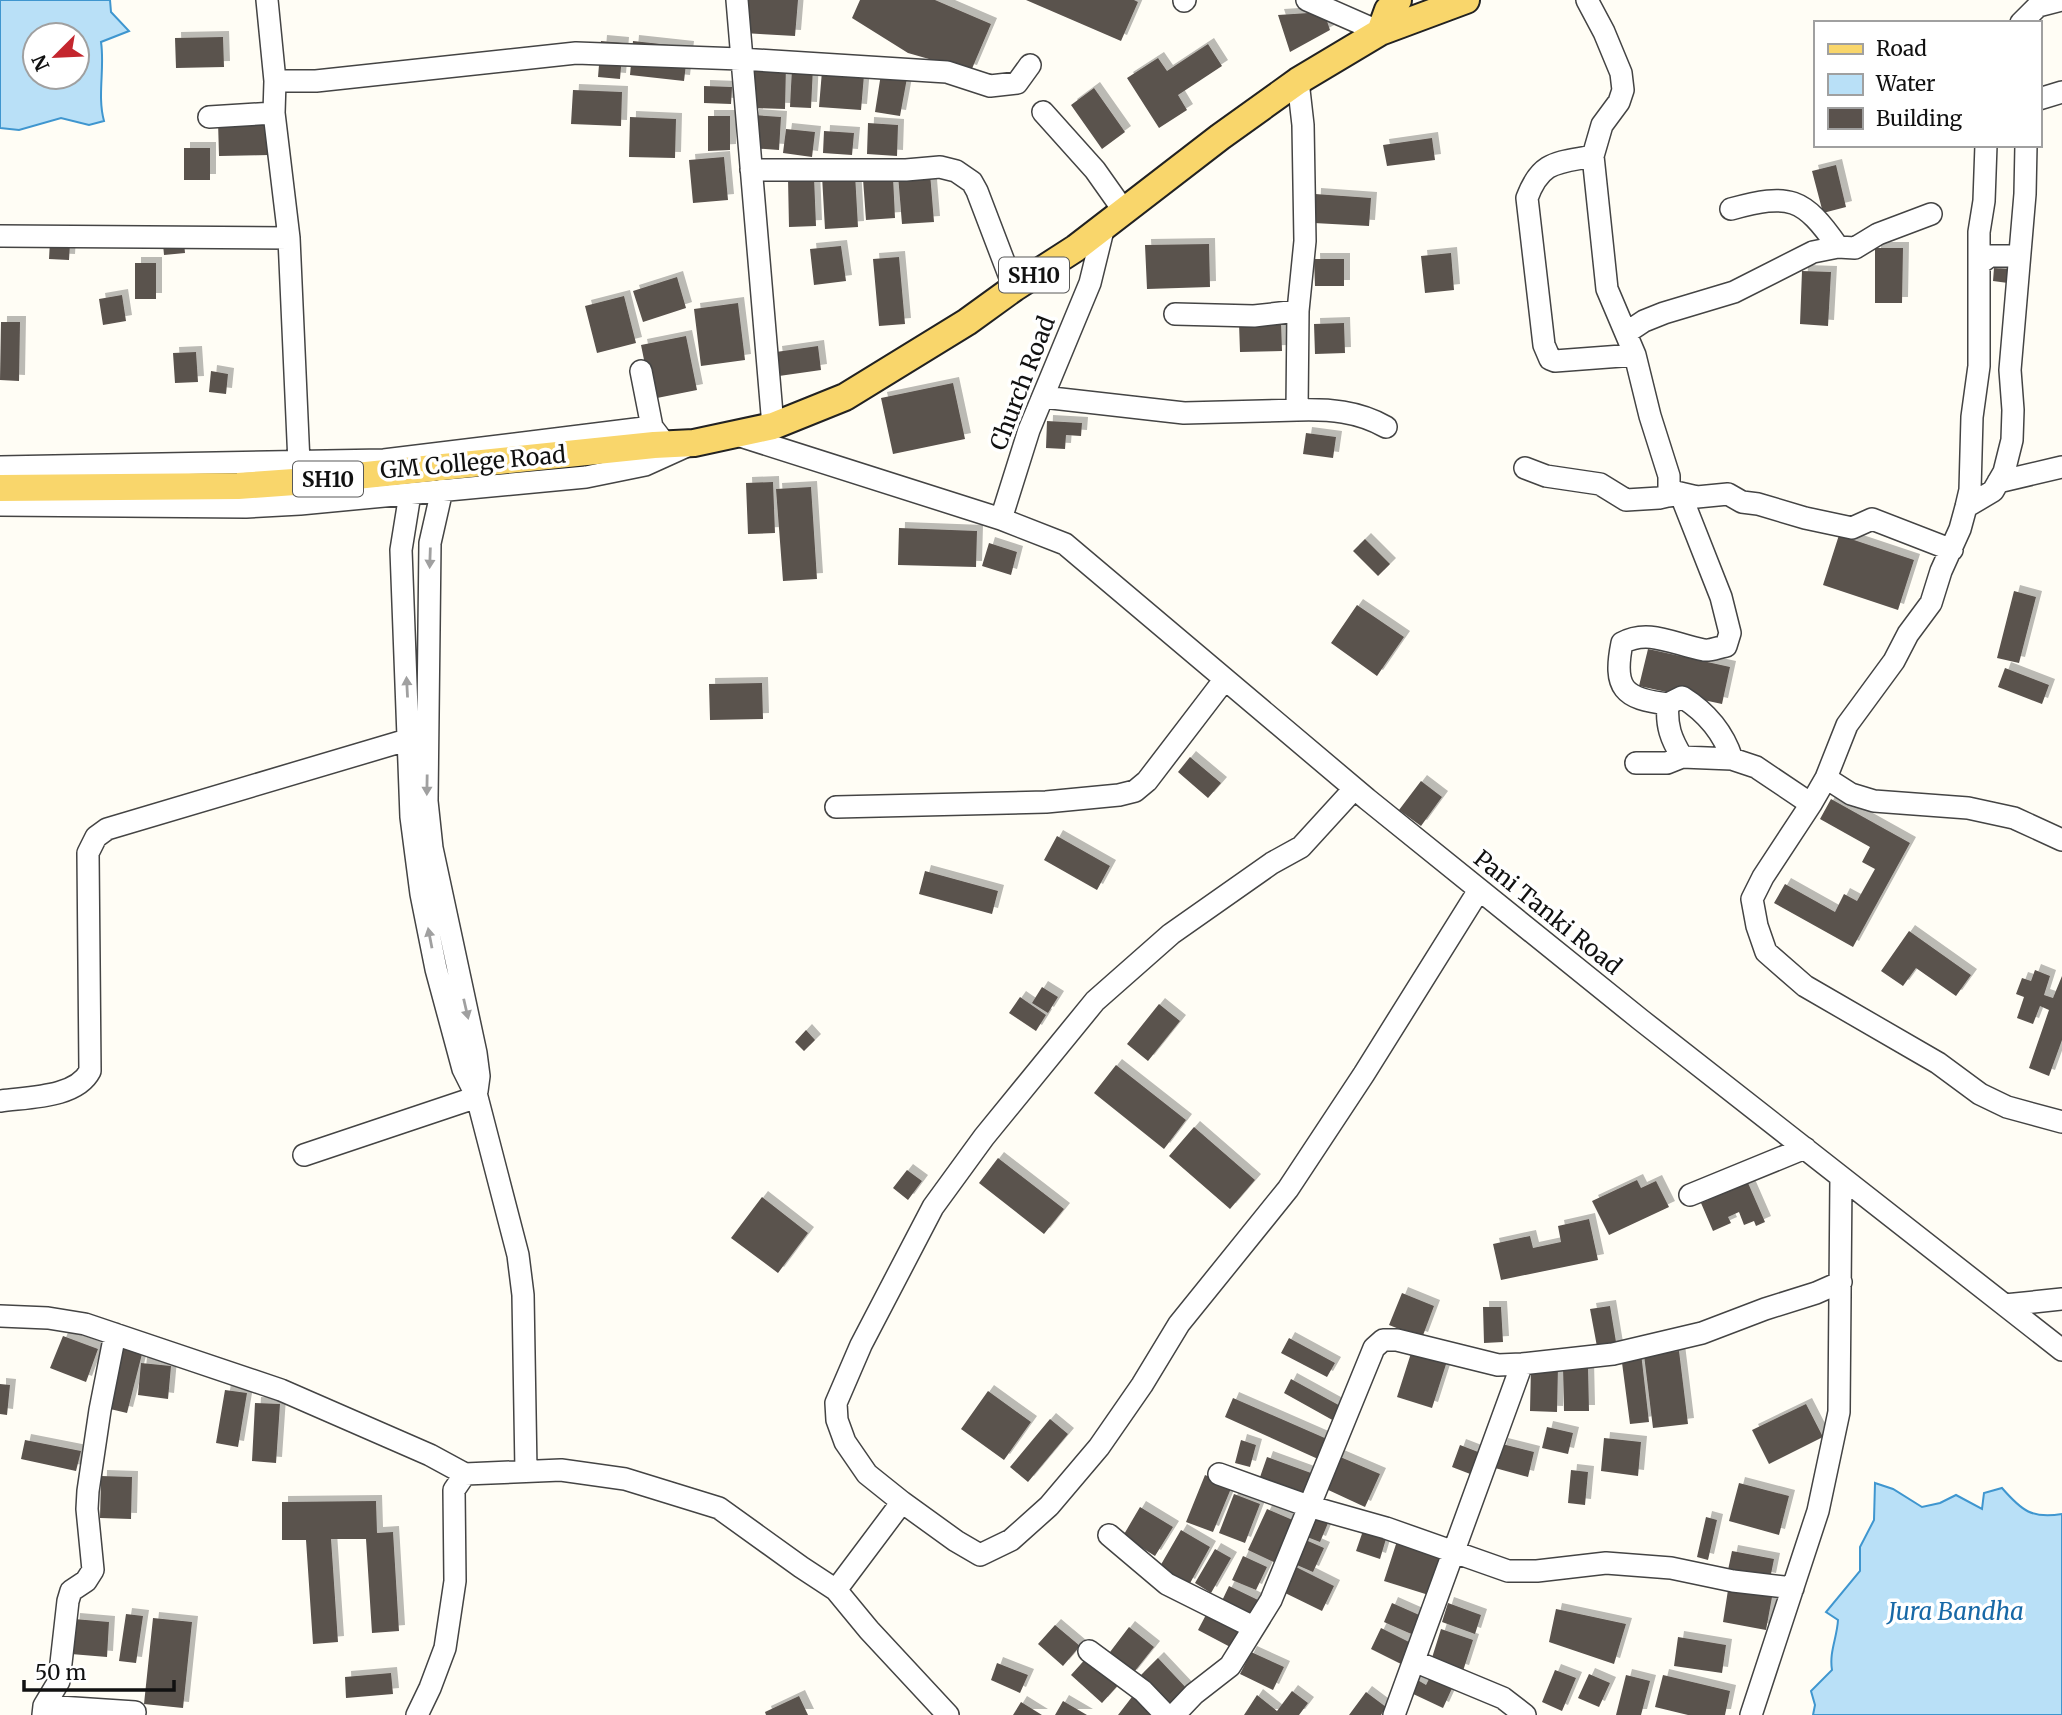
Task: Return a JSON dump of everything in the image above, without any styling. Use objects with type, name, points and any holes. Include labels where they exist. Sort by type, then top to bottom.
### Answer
[{"type":"main road","points":[[1380,32],[1388,10],[1398,0]]},
{"type":"main road","points":[[1380,32],[1404,11],[1426,0]]},
{"type":"main road","points":[[1380,32],[1465,0]]},
{"type":"main road","name":"SH10","points":[[0,488],[266,484],[657,439],[694,443],[773,426],[845,397],[967,322],[1076,248],[1297,81],[1380,32]]},
{"type":"street","points":[[267,0],[275,81],[274,113],[289,238],[299,463]]},
{"type":"street","points":[[737,0],[773,426]]},
{"type":"street","points":[[1307,0],[1380,32]]},
{"type":"street","points":[[1587,0],[1621,73],[1623,90],[1619,102],[1602,124],[1593,156],[1607,289],[1635,355],[1650,416],[1675,494],[1721,597],[1730,633],[1726,646],[1707,650],[1669,640],[1635,636],[1622,643],[1617,667],[1621,686],[1632,696],[1668,704],[1682,697],[1702,710],[1727,743],[1732,759]]},
{"type":"street","points":[[2023,21],[2038,6],[2062,0]]},
{"type":"street","points":[[275,81],[316,81],[576,53],[740,59],[947,72],[990,86],[1017,83],[1030,65]]},
{"type":"street","points":[[1297,81],[1303,125],[1305,241],[1298,311],[1297,410]]},
{"type":"street","points":[[2041,98],[2062,92]]},
{"type":"street","points":[[1043,112],[1094,170],[1114,219]]},
{"type":"street","points":[[209,117],[274,113]]},
{"type":"street","points":[[1986,147],[1979,264],[1979,366],[1972,418],[1970,490],[1966,507],[1931,603],[1908,634],[1894,661],[1847,725],[1826,779],[1763,877],[1752,900],[1766,953],[1805,986],[1938,1063],[1980,1094],[2007,1107],[2057,1115]]},
{"type":"street","points":[[1966,507],[1993,491],[2004,472],[2012,440],[2010,370],[2025,194],[2026,147]]},
{"type":"street","points":[[1593,156],[1547,166],[1533,181],[1527,198],[1544,345],[1550,359],[1555,361],[1635,355]]},
{"type":"street","points":[[751,170],[906,170],[940,167],[956,171],[972,182],[977,191],[1014,288]]},
{"type":"street","points":[[1731,209],[1753,203],[1788,200],[1817,218],[1838,247]]},
{"type":"street","points":[[1626,333],[1644,321],[1664,313],[1734,292],[1813,252],[1838,247],[1855,248],[1878,234],[1931,214]]},
{"type":"street","name":"Church Road","points":[[1001,519],[1029,430],[1114,219]]},
{"type":"street","points":[[0,236],[289,238]]},
{"type":"street","points":[[1979,264],[1990,256],[2019,256]]},
{"type":"street","points":[[1175,314],[1254,316],[1298,311]]},
{"type":"street","points":[[0,467],[384,460],[657,439],[641,371]]},
{"type":"street","points":[[1043,397],[1184,413],[1324,409],[1370,418],[1386,427]]},
{"type":"street","points":[[734,434],[1001,519]]},
{"type":"street","name":"GM College Road","points":[[0,505],[246,507],[411,494],[586,477],[646,465],[694,443]]},
{"type":"street","points":[[1998,482],[2062,467]]},
{"type":"street","points":[[1525,468],[1546,476],[1600,484],[1626,500],[1675,494],[1697,497],[1728,494],[1742,502],[1852,528],[1872,519],[1952,550]]},
{"type":"street","points":[[442,491],[430,543],[427,801],[432,848],[476,1053],[479,1076],[477,1097]]},
{"type":"street","points":[[411,494],[401,550],[411,817],[421,894],[436,969],[463,1069],[477,1097],[520,1268],[523,1295],[526,1471]]},
{"type":"street","name":"Pani Tanki Road","points":[[1001,519],[1065,544],[1354,789],[2062,1350]]},
{"type":"street","points":[[836,807],[1046,802],[1135,791],[1147,781],[1225,679]]},
{"type":"street","points":[[1668,704],[1666,719],[1670,738],[1682,757]]},
{"type":"street","points":[[0,1101],[70,1091],[86,1080],[90,1071],[88,853],[96,837],[107,829],[410,739]]},
{"type":"street","points":[[1636,763],[1667,763],[1682,757],[1732,759],[1756,767],[1811,804]]},
{"type":"street","points":[[1826,779],[1851,794],[1874,801],[1968,808],[2014,818],[2062,840]]},
{"type":"street","points":[[1354,789],[1301,847],[1272,863],[1171,934],[1095,1002],[984,1136],[933,1207],[861,1345],[836,1403],[837,1420],[845,1442],[867,1474],[956,1541],[980,1555],[1012,1540],[1049,1506],[1099,1447],[1142,1385],[1179,1324],[1288,1189],[1364,1074],[1479,890]]},
{"type":"street","points":[[304,1155],[477,1097]]},
{"type":"street","points":[[1690,1195],[1805,1148]]},
{"type":"street","points":[[1751,1715],[1818,1511],[1839,1412],[1841,1177]]},
{"type":"street","points":[[1174,1715],[1194,1694],[1230,1666],[1270,1600],[1374,1348],[1383,1340],[1397,1340],[1498,1364],[1613,1354],[1702,1333],[1841,1282]]},
{"type":"street","points":[[2005,1305],[2062,1299]]},
{"type":"street","points":[[0,1316],[85,1324],[281,1390],[430,1455],[465,1475],[561,1470],[625,1479],[719,1508],[836,1590],[869,1630],[948,1715]]},
{"type":"street","points":[[115,1334],[88,1491],[87,1509],[93,1570],[86,1581],[71,1591],[59,1682],[43,1710],[135,1712]]},
{"type":"street","points":[[1394,1715],[1522,1364]]},
{"type":"street","points":[[1219,1474],[1308,1506],[1386,1528],[1508,1570],[1537,1572],[1606,1563],[1671,1568],[1733,1581],[1793,1588]]},
{"type":"street","points":[[416,1715],[430,1688],[445,1648],[454,1581],[454,1490],[465,1475]]},
{"type":"street","points":[[836,1590],[902,1502]]},
{"type":"street","points":[[1109,1535],[1167,1584],[1253,1627]]},
{"type":"street","points":[[1089,1651],[1143,1691],[1166,1715]]},
{"type":"street","points":[[1414,1661],[1503,1698],[1525,1715]]},
{"type":"water","points":[[0,0],[110,0],[111,12],[129,31],[101,42],[101,102],[104,121],[89,125],[61,118],[19,130],[0,128]]},
{"type":"water","name":"Jura Bandha","points":[[1875,1483],[1893,1489],[1922,1507],[1940,1503],[1956,1495],[1982,1509],[1984,1493],[2002,1488],[2028,1512],[2043,1515],[2062,1514],[2062,1715],[1813,1715],[1815,1705],[1811,1691],[1832,1670],[1838,1620],[1826,1612],[1860,1571],[1860,1547],[1874,1520]]},
{"type":"building","points":[[746,0],[798,0],[795,36],[744,33]]},
{"type":"building","points":[[860,0],[935,0],[991,24],[971,71],[908,53],[852,18]]},
{"type":"building","points":[[1026,0],[1134,0],[1138,2],[1121,41]]},
{"type":"building","points":[[1324,12],[1330,30],[1290,52],[1278,15]]},
{"type":"building","points":[[223,37],[224,67],[176,68],[175,38]]},
{"type":"building","points":[[601,41],[623,43],[620,79],[598,77]]},
{"type":"building","points":[[633,41],[688,47],[684,81],[630,75]]},
{"type":"building","points":[[1208,44],[1222,66],[1178,95],[1187,110],[1159,128],[1127,78],[1158,58],[1167,71]]},
{"type":"building","points":[[752,64],[786,65],[785,109],[751,108]]},
{"type":"building","points":[[792,66],[813,67],[811,108],[790,107]]},
{"type":"building","points":[[822,71],[864,75],[861,110],[819,107]]},
{"type":"building","points":[[881,74],[907,78],[900,116],[875,112]]},
{"type":"building","points":[[704,86],[732,87],[731,104],[704,103]]},
{"type":"building","points":[[1094,88],[1125,132],[1102,149],[1071,105]]},
{"type":"building","points":[[573,90],[622,92],[621,126],[571,124]]},
{"type":"building","points":[[753,115],[781,117],[779,150],[751,148]]},
{"type":"building","points":[[708,116],[730,116],[730,150],[708,151]]},
{"type":"building","points":[[630,117],[676,119],[675,158],[629,157]]},
{"type":"building","points":[[268,120],[269,155],[219,156],[218,121]]},
{"type":"building","points":[[868,123],[898,125],[897,156],[867,154]]},
{"type":"building","points":[[786,129],[815,132],[812,157],[783,153]]},
{"type":"building","points":[[824,131],[854,133],[852,155],[823,153]]},
{"type":"building","points":[[1432,138],[1435,160],[1387,166],[1383,145]]},
{"type":"building","points":[[184,148],[210,148],[210,180],[184,180]]},
{"type":"building","points":[[724,157],[728,200],[693,203],[689,160]]},
{"type":"building","points":[[1836,165],[1846,207],[1823,213],[1812,171]]},
{"type":"building","points":[[930,173],[934,222],[902,224],[898,175]]},
{"type":"building","points":[[855,174],[858,227],[825,229],[822,176]]},
{"type":"building","points":[[814,177],[816,226],[789,227],[788,178]]},
{"type":"building","points":[[893,177],[895,218],[866,220],[863,179]]},
{"type":"building","points":[[1315,194],[1371,198],[1369,226],[1314,223]]},
{"type":"building","points":[[50,241],[70,243],[69,260],[49,259]]},
{"type":"building","points":[[184,242],[185,253],[164,255],[163,244]]},
{"type":"building","points":[[1209,244],[1210,287],[1147,289],[1145,245]]},
{"type":"building","points":[[841,246],[846,281],[814,285],[810,249]]},
{"type":"building","points":[[1875,248],[1903,248],[1902,303],[1875,303]]},
{"type":"building","points":[[1451,253],[1454,290],[1425,293],[1421,256]]},
{"type":"building","points":[[899,257],[905,324],[879,326],[873,259]]},
{"type":"building","points":[[1314,259],[1344,259],[1344,286],[1315,286]]},
{"type":"building","points":[[135,263],[156,263],[156,299],[135,299]]},
{"type":"building","points":[[1994,268],[2010,269],[2008,283],[1993,281]]},
{"type":"building","points":[[1802,271],[1831,272],[1828,326],[1800,324]]},
{"type":"building","points":[[677,277],[686,308],[643,322],[633,291]]},
{"type":"building","points":[[122,295],[126,321],[103,325],[99,299]]},
{"type":"building","points":[[624,296],[636,343],[597,353],[585,306]]},
{"type":"building","points":[[738,303],[745,360],[701,366],[694,309]]},
{"type":"building","points":[[1,322],[20,322],[19,381],[0,380]]},
{"type":"building","points":[[1281,322],[1282,351],[1240,352],[1239,323]]},
{"type":"building","points":[[1344,323],[1345,353],[1315,354],[1314,324]]},
{"type":"building","points":[[686,336],[697,390],[652,399],[641,345]]},
{"type":"building","points":[[818,346],[821,370],[779,376],[776,352]]},
{"type":"building","points":[[196,352],[198,382],[175,383],[173,353]]},
{"type":"building","points":[[211,371],[228,374],[226,394],[209,392]]},
{"type":"building","points":[[953,383],[965,439],[893,454],[881,398]]},
{"type":"building","points":[[1047,421],[1082,423],[1081,436],[1066,435],[1065,449],[1046,448]]},
{"type":"building","points":[[1306,433],[1336,437],[1333,458],[1303,454]]},
{"type":"building","points":[[773,482],[775,533],[748,534],[746,483]]},
{"type":"building","points":[[811,487],[817,579],[783,581],[776,489]]},
{"type":"building","points":[[899,528],[977,531],[976,567],[898,565]]},
{"type":"building","points":[[1839,535],[1914,560],[1898,610],[1823,585]]},
{"type":"building","points":[[1365,539],[1390,564],[1378,576],[1353,551]]},
{"type":"building","points":[[989,543],[1017,552],[1011,575],[982,566]]},
{"type":"building","points":[[2014,591],[2036,597],[2019,663],[1997,658]]},
{"type":"building","points":[[1357,605],[1404,637],[1377,676],[1331,643]]},
{"type":"building","points":[[1648,649],[1730,667],[1722,704],[1639,686]]},
{"type":"building","points":[[2005,668],[2049,685],[2042,704],[1998,687]]},
{"type":"building","points":[[762,683],[763,719],[710,720],[709,684]]},
{"type":"building","points":[[1190,757],[1221,783],[1208,798],[1178,772]]},
{"type":"building","points":[[1421,781],[1442,797],[1421,826],[1399,810]]},
{"type":"building","points":[[1831,799],[1910,843],[1853,947],[1774,903],[1785,884],[1835,912],[1844,894],[1857,901],[1875,869],[1862,862],[1870,847],[1820,819]]},
{"type":"building","points":[[1057,836],[1110,866],[1097,890],[1044,860]]},
{"type":"building","points":[[925,871],[998,891],[992,914],[919,894]]},
{"type":"building","points":[[1909,931],[1971,975],[1956,996],[1916,968],[1903,986],[1881,971]]},
{"type":"building","points":[[2035,970],[2050,976],[2044,995],[2053,998],[2062,976],[2062,1040],[2049,1076],[2029,1068],[2049,1010],[2040,1006],[2033,1024],[2017,1018],[2024,997],[2016,994],[2022,978],[2031,981]]},
{"type":"building","points":[[1042,987],[1058,997],[1048,1013],[1032,1003]]},
{"type":"building","points":[[1020,997],[1046,1015],[1036,1031],[1009,1013]]},
{"type":"building","points":[[1159,1004],[1180,1021],[1148,1061],[1127,1044]]},
{"type":"building","points":[[806,1030],[815,1040],[804,1051],[795,1042]]},
{"type":"building","points":[[1116,1065],[1186,1120],[1164,1149],[1094,1093]]},
{"type":"building","points":[[1194,1127],[1255,1180],[1230,1209],[1169,1156]]},
{"type":"building","points":[[998,1158],[1064,1209],[1044,1234],[979,1183]]},
{"type":"building","points":[[907,1170],[922,1181],[908,1200],[893,1188]]},
{"type":"building","points":[[1637,1180],[1641,1188],[1656,1181],[1669,1207],[1609,1235],[1592,1201]]},
{"type":"building","points":[[1748,1183],[1765,1222],[1756,1226],[1754,1221],[1744,1225],[1739,1212],[1728,1217],[1731,1223],[1713,1231],[1701,1203]]},
{"type":"building","points":[[762,1197],[808,1233],[778,1273],[731,1238]]},
{"type":"building","points":[[1589,1219],[1598,1260],[1501,1280],[1493,1244],[1530,1236],[1533,1248],[1561,1242],[1558,1226]]},
{"type":"building","points":[[1402,1293],[1434,1306],[1422,1338],[1389,1325]]},
{"type":"building","points":[[1610,1306],[1617,1348],[1598,1352],[1590,1309]]},
{"type":"building","points":[[1483,1307],[1501,1307],[1503,1342],[1484,1343]]},
{"type":"building","points":[[63,1336],[98,1349],[86,1382],[50,1368]]},
{"type":"building","points":[[1289,1338],[1335,1363],[1327,1377],[1281,1353]]},
{"type":"building","points":[[122,1344],[143,1350],[127,1413],[106,1408]]},
{"type":"building","points":[[1413,1347],[1448,1358],[1432,1408],[1397,1397]]},
{"type":"building","points":[[1679,1351],[1688,1424],[1653,1428],[1644,1355]]},
{"type":"building","points":[[1641,1353],[1649,1422],[1630,1424],[1621,1355]]},
{"type":"building","points":[[141,1363],[171,1366],[168,1399],[138,1395]]},
{"type":"building","points":[[1531,1365],[1558,1366],[1557,1412],[1530,1411]]},
{"type":"building","points":[[1563,1367],[1588,1367],[1589,1411],[1564,1411]]},
{"type":"building","points":[[1291,1379],[1344,1408],[1336,1422],[1284,1393]]},
{"type":"building","points":[[0,1384],[10,1385],[7,1415],[0,1414]]},
{"type":"building","points":[[225,1390],[247,1393],[238,1447],[216,1443]]},
{"type":"building","points":[[988,1391],[1031,1422],[1004,1460],[961,1429]]},
{"type":"building","points":[[1233,1398],[1327,1439],[1318,1459],[1225,1417]]},
{"type":"building","points":[[255,1403],[280,1404],[276,1463],[252,1461]]},
{"type":"building","points":[[1806,1404],[1823,1437],[1769,1464],[1752,1430]]},
{"type":"building","points":[[1050,1419],[1068,1434],[1028,1482],[1010,1467]]},
{"type":"building","points":[[1547,1427],[1573,1433],[1568,1454],[1542,1448]]},
{"type":"building","points":[[1604,1438],[1641,1442],[1638,1476],[1601,1471]]},
{"type":"building","points":[[25,1440],[81,1451],[76,1471],[21,1459]]},
{"type":"building","points":[[1241,1440],[1256,1445],[1250,1467],[1235,1463]]},
{"type":"building","points":[[1502,1444],[1534,1452],[1528,1477],[1495,1468]]},
{"type":"building","points":[[1460,1445],[1486,1455],[1478,1477],[1452,1467]]},
{"type":"building","points":[[1338,1456],[1380,1474],[1365,1507],[1324,1488]]},
{"type":"building","points":[[1267,1457],[1311,1473],[1303,1496],[1259,1480]]},
{"type":"building","points":[[1571,1470],[1588,1472],[1585,1505],[1568,1503]]},
{"type":"building","points":[[1205,1475],[1232,1486],[1213,1532],[1186,1522]]},
{"type":"building","points":[[101,1476],[132,1477],[131,1519],[100,1518]]},
{"type":"building","points":[[1739,1483],[1789,1496],[1779,1535],[1729,1521]]},
{"type":"building","points":[[1234,1494],[1260,1504],[1245,1543],[1219,1533]]},
{"type":"building","points":[[376,1501],[377,1533],[393,1532],[399,1631],[372,1633],[366,1539],[331,1539],[338,1642],[313,1644],[306,1540],[282,1540],[282,1502]]},
{"type":"building","points":[[1140,1507],[1173,1527],[1155,1556],[1123,1536]]},
{"type":"building","points":[[1267,1509],[1295,1521],[1276,1563],[1248,1550]]},
{"type":"building","points":[[1310,1516],[1328,1523],[1320,1542],[1302,1535]]},
{"type":"building","points":[[1706,1517],[1717,1520],[1708,1560],[1697,1557]]},
{"type":"building","points":[[1365,1525],[1388,1532],[1380,1559],[1356,1551]]},
{"type":"building","points":[[1181,1530],[1210,1547],[1189,1585],[1159,1568]]},
{"type":"building","points":[[1301,1538],[1324,1548],[1313,1572],[1290,1562]]},
{"type":"building","points":[[1398,1538],[1449,1554],[1435,1597],[1384,1581]]},
{"type":"building","points":[[1215,1549],[1231,1558],[1211,1593],[1195,1583]]},
{"type":"building","points":[[1732,1551],[1774,1559],[1770,1579],[1728,1570]]},
{"type":"building","points":[[1243,1556],[1267,1567],[1256,1590],[1232,1580]]},
{"type":"building","points":[[1294,1566],[1334,1586],[1322,1611],[1281,1591]]},
{"type":"building","points":[[1229,1586],[1258,1600],[1249,1619],[1220,1605]]},
{"type":"building","points":[[1728,1590],[1772,1597],[1766,1630],[1723,1622]]},
{"type":"building","points":[[1392,1603],[1426,1618],[1418,1637],[1384,1622]]},
{"type":"building","points":[[1448,1603],[1481,1615],[1475,1634],[1442,1622]]},
{"type":"building","points":[[1556,1609],[1626,1624],[1614,1664],[1549,1642]]},
{"type":"building","points":[[1208,1611],[1244,1631],[1234,1649],[1198,1630]]},
{"type":"building","points":[[126,1614],[143,1616],[136,1663],[119,1661]]},
{"type":"building","points":[[153,1618],[192,1622],[183,1708],[144,1704]]},
{"type":"building","points":[[74,1619],[109,1622],[107,1657],[71,1654]]},
{"type":"building","points":[[1055,1625],[1080,1646],[1063,1666],[1038,1644]]},
{"type":"building","points":[[1129,1627],[1154,1647],[1131,1676],[1107,1656]]},
{"type":"building","points":[[1381,1628],[1413,1644],[1403,1665],[1371,1649]]},
{"type":"building","points":[[1441,1629],[1473,1640],[1463,1671],[1431,1661]]},
{"type":"building","points":[[1678,1637],[1726,1645],[1722,1673],[1674,1666]]},
{"type":"building","points":[[1251,1652],[1284,1667],[1273,1690],[1240,1674]]},
{"type":"building","points":[[1089,1655],[1121,1682],[1102,1703],[1071,1675]]},
{"type":"building","points":[[1158,1658],[1190,1692],[1169,1711],[1138,1678]]},
{"type":"building","points":[[997,1663],[1028,1675],[1020,1693],[991,1680]]},
{"type":"building","points":[[1555,1670],[1576,1678],[1562,1711],[1542,1702]]},
{"type":"building","points":[[391,1673],[393,1694],[346,1698],[345,1677]]},
{"type":"building","points":[[1432,1673],[1454,1684],[1443,1708],[1409,1692],[1416,1679],[1426,1685]]},
{"type":"building","points":[[1589,1674],[1610,1683],[1599,1707],[1578,1698]]},
{"type":"building","points":[[1626,1675],[1650,1681],[1641,1715],[1616,1715]]},
{"type":"building","points":[[1663,1675],[1730,1691],[1725,1715],[1688,1715],[1655,1707]]},
{"type":"building","points":[[1292,1691],[1308,1703],[1299,1715],[1244,1715],[1257,1695],[1277,1711]]},
{"type":"building","points":[[1366,1692],[1386,1707],[1381,1715],[1349,1715]]},
{"type":"building","points":[[1135,1693],[1163,1715],[1118,1715]]},
{"type":"building","points":[[799,1696],[808,1715],[766,1715],[765,1712]]},
{"type":"building","points":[[1063,1701],[1087,1715],[1055,1715]]},
{"type":"building","points":[[1021,1702],[1042,1715],[1013,1715]]}]
